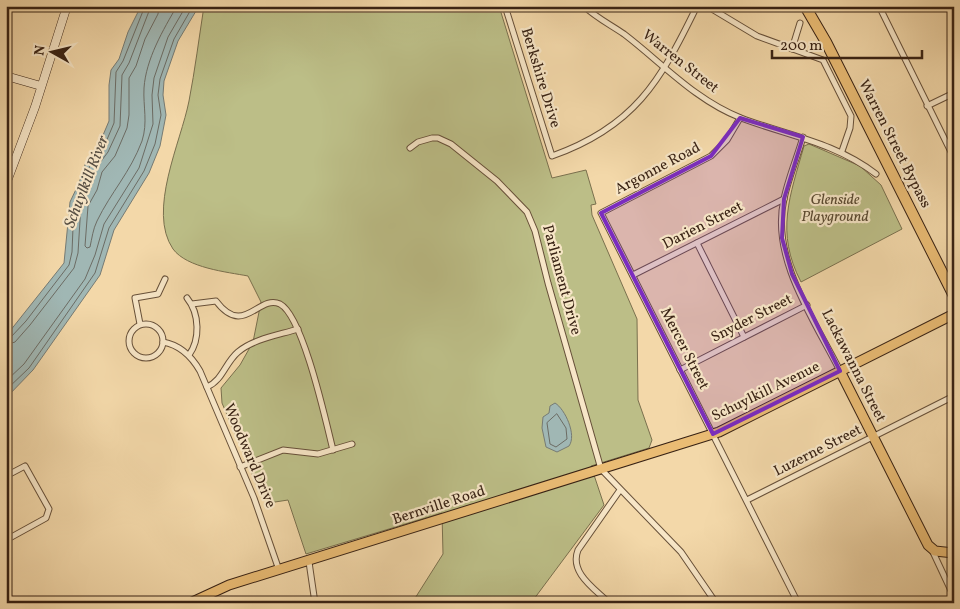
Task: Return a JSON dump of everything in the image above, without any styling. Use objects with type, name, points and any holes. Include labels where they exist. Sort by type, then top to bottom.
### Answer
[{"type":"highway","name":"Warren Street Bypass","points":[[805,6],[826,42],[954,296]]},
{"type":"highway","name":"Warren Street Bypass","points":[[812,6],[831,39],[954,282]]},
{"type":"main road","name":"Schuylkill Avenue","points":[[697,439],[713,434],[954,314]]},
{"type":"main road","name":"Lackawanna Street","points":[[840,371],[931,548]]},
{"type":"main road","name":"Bernville Road","points":[[190,603],[207,599],[278,570],[309,562],[697,439]]},
{"type":"main road","points":[[931,548],[943,554],[954,553]]},
{"type":"street","points":[[6,184],[42,86],[67,6]]},
{"type":"street","points":[[506,8],[514,6]]},
{"type":"street","name":"Warren Street","points":[[584,6],[623,33],[692,90],[740,118],[803,137],[842,152],[876,174]]},
{"type":"street","points":[[665,68],[697,6]]},
{"type":"street","points":[[707,6],[747,31],[823,60],[851,116],[850,128],[842,152]]},
{"type":"street","points":[[879,6],[954,158]]},
{"type":"street","name":"Berkshire Drive","points":[[506,8],[552,156],[586,143],[609,129],[641,100],[665,68]]},
{"type":"street","points":[[792,49],[800,23]]},
{"type":"street","points":[[6,76],[42,86]]},
{"type":"street","points":[[927,106],[954,93]]},
{"type":"street","name":"Argonne Road","points":[[601,213],[711,156],[727,140],[740,118]]},
{"type":"street","name":"Lackawanna Street","points":[[803,137],[784,199],[782,224],[785,252],[792,274],[840,371]]},
{"type":"street","name":"Parliament Drive","points":[[410,148],[418,142],[432,138],[438,138],[450,144],[497,181],[528,212],[535,231],[601,469],[680,552],[716,603]]},
{"type":"street","name":"Darien Street","points":[[633,275],[784,199]]},
{"type":"street","name":"Mercer Street","points":[[601,213],[798,603]]},
{"type":"street","points":[[697,243],[744,337]]},
{"type":"street","points":[[163,342],[161,348],[152,357],[138,356],[128,340],[130,333],[140,324],[136,298],[158,294],[165,279]]},
{"type":"street","points":[[187,298],[192,304],[197,321],[196,341],[189,356]]},
{"type":"street","points":[[192,304],[216,301],[224,312],[231,316],[244,315],[265,305],[277,303],[286,310],[298,329],[315,382],[333,450]]},
{"type":"street","name":"Snyder Street","points":[[680,370],[807,306]]},
{"type":"street","name":"Woodward Drive","points":[[140,324],[153,325],[159,329],[163,342],[172,343],[195,362],[272,545],[278,570]]},
{"type":"street","points":[[207,387],[216,383],[239,351],[298,329]]},
{"type":"street","name":"Luzerne Street","points":[[747,500],[954,396]]},
{"type":"street","points":[[240,467],[283,450],[318,454],[352,444]]},
{"type":"street","points":[[6,476],[26,466],[49,510],[46,518],[6,540]]},
{"type":"street","points":[[609,603],[579,574],[575,559],[578,550],[620,490]]},
{"type":"street","name":"Lackawanna Street","points":[[931,548],[954,597]]},
{"type":"street","points":[[309,562],[315,603]]},
{"type":"highlighted area","points":[[740,118],[803,137],[784,199],[782,238],[792,274],[840,371],[713,434],[601,213],[711,156]]},
{"type":"green space","points":[[204,6],[499,6],[552,178],[586,170],[596,204],[591,205],[592,215],[637,319],[638,400],[652,440],[649,448],[591,466],[604,505],[531,603],[412,603],[443,554],[442,513],[306,554],[288,500],[275,502],[263,500],[222,403],[221,388],[240,365],[253,342],[261,302],[248,276],[197,265],[179,255],[173,249],[166,233],[163,216],[168,176],[189,101]]},
{"type":"green space","name":"Glenside Playground","points":[[809,144],[860,166],[881,185],[902,229],[801,282],[793,264],[787,230],[790,198],[794,181],[804,146]]},
{"type":"water","name":"Schuylkill River","points":[[141,6],[199,6],[178,41],[164,81],[163,95],[166,115],[160,146],[149,173],[114,230],[100,275],[33,370],[6,398],[6,336],[64,263],[70,202],[86,162],[98,147],[109,121],[111,70],[119,59],[128,32]]},
{"type":"water","points":[[555,403],[566,416],[572,435],[569,446],[557,452],[546,447],[542,428],[543,417],[549,413],[550,406]]}]
